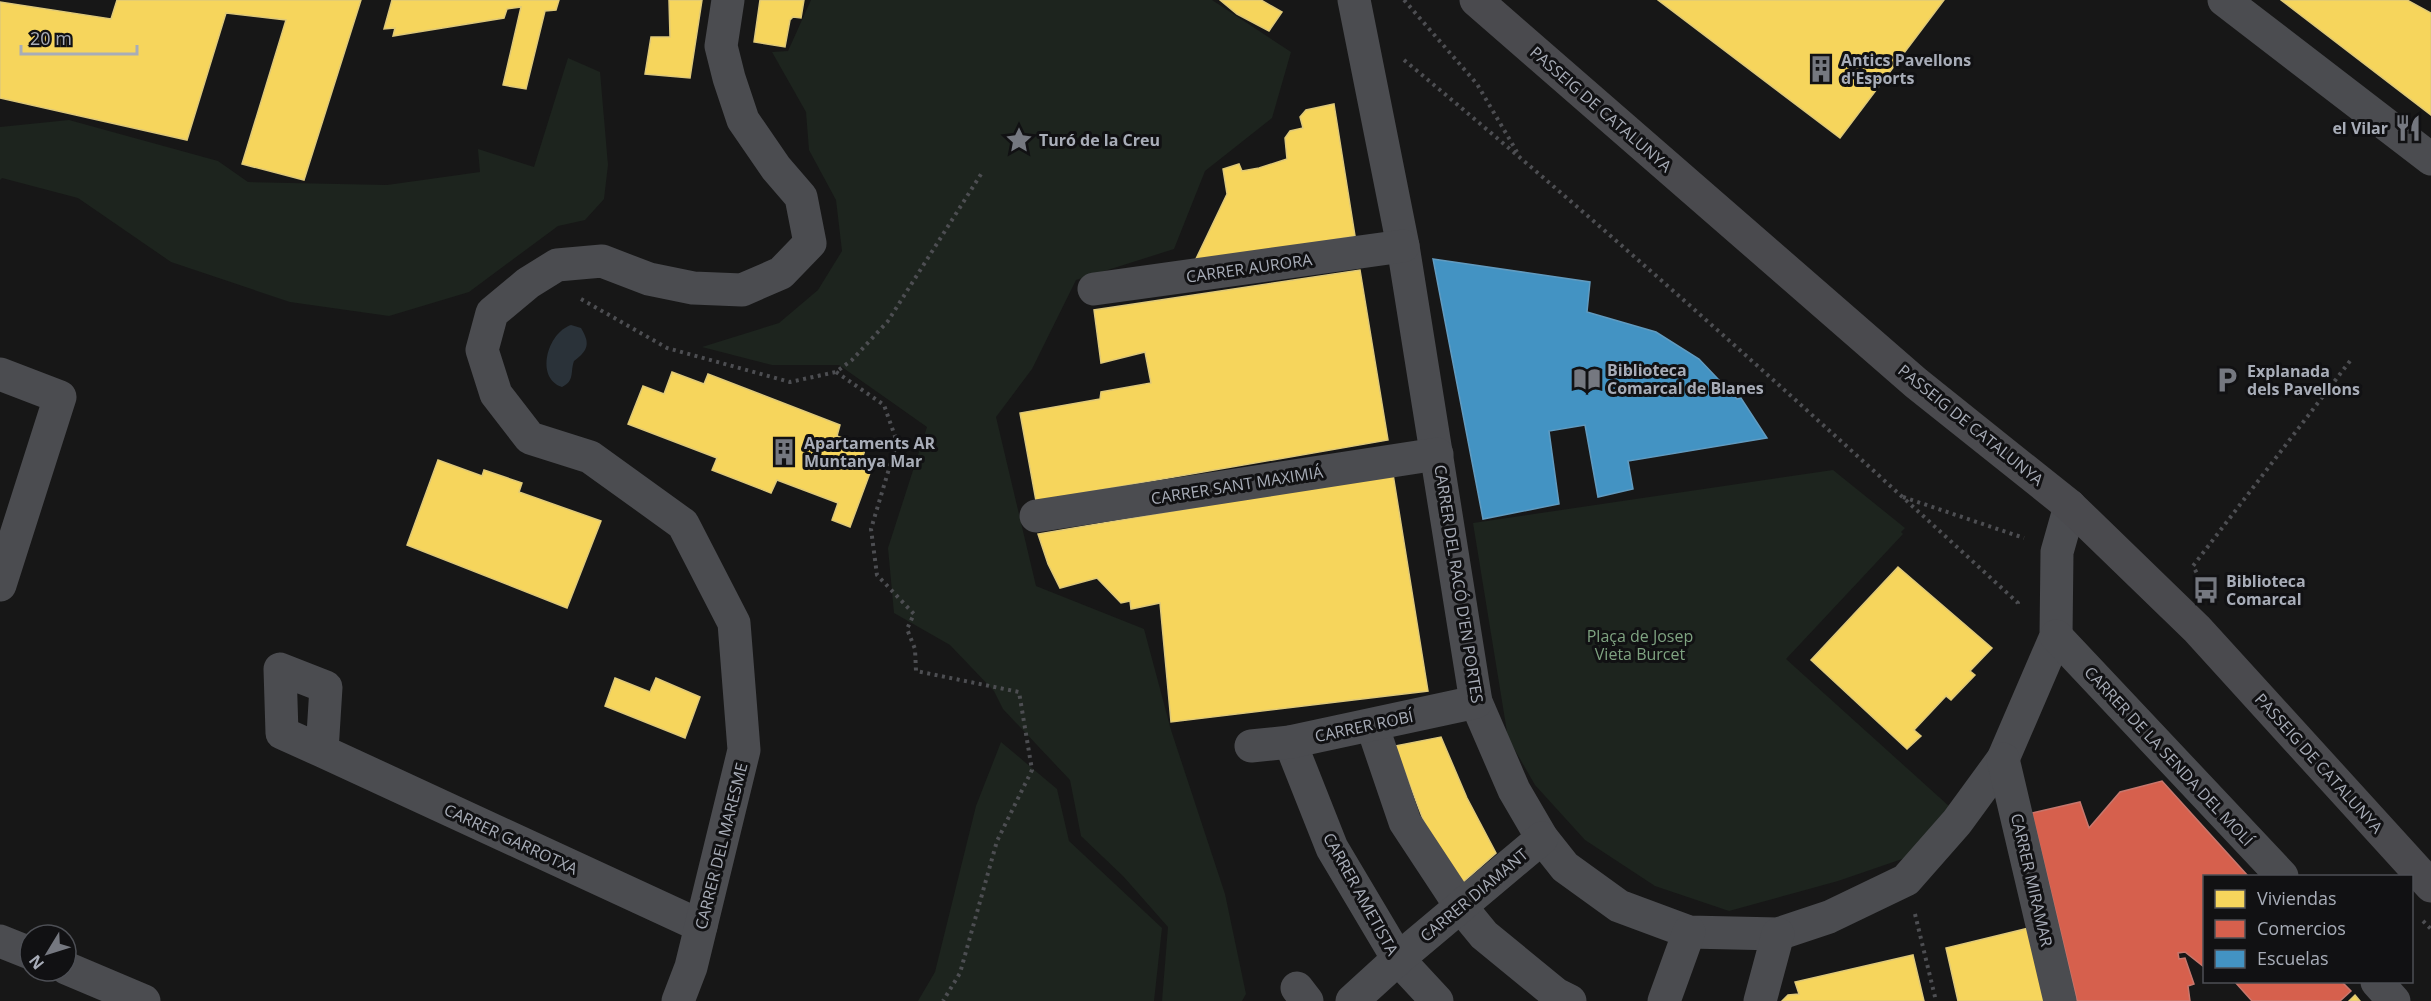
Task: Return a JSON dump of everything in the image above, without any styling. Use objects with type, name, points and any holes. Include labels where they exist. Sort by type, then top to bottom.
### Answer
[{"type":"street","name":"CARRER DEL MARESME","points":[[678,1001],[691,966],[744,750],[734,624],[683,524],[590,457],[530,438],[496,394],[482,350],[492,313],[528,283],[557,265],[602,261],[649,279],[682,286],[742,290],[780,273],[810,243],[801,197],[776,168],[743,120],[721,46],[728,0]]},
{"type":"street","name":"CARRER DEL RACÓ D'EN PORTES","points":[[1354,0],[1403,246],[1476,702],[1514,790],[1542,838],[1565,867],[1619,906],[1689,932],[1778,934],[1829,917],[1906,880],[1957,822],[2003,759],[2056,636],[2057,552],[2070,506]]},
{"type":"street","name":"PASSEIG DE CATALUNYA","points":[[1476,0],[1916,382],[2070,506],[2197,629],[2431,886]]},
{"type":"street","points":[[2224,0],[2431,159]]},
{"type":"street","name":"CARRER AURORA","points":[[1094,289],[1403,246]]},
{"type":"street","points":[[0,375],[60,397],[0,585]]},
{"type":"street","name":"CARRER SANT MAXIMIÁ","points":[[1036,516],[1437,454]]},
{"type":"street","name":"CARRER DE LA SENDA DEL MOLÍ","points":[[2056,636],[2281,875]]},
{"type":"street","name":"CARRER ROBÍ","points":[[1251,746],[1290,742],[1476,702]]},
{"type":"street","points":[[1372,725],[1405,822],[1461,907],[1484,935],[1556,994],[1570,1001]]},
{"type":"street","name":"CARRER AMETISTA","points":[[1290,742],[1332,848],[1398,959],[1437,1001]]},
{"type":"street","name":"CARRER GARROTXA","points":[[322,751],[701,926]]},
{"type":"street","name":"CARRER MIRAMAR","points":[[2003,759],[2060,1001]]},
{"type":"street","name":"CARRER DIAMANT","points":[[1353,1001],[1398,959],[1542,838]]},
{"type":"street","points":[[1664,1001],[1689,932]]},
{"type":"street","points":[[1760,1001],[1778,934]]},
{"type":"street","points":[[0,941],[18,948]]},
{"type":"street","points":[[78,973],[144,1001]]},
{"type":"street","points":[[2379,983],[2394,1001]]},
{"type":"path","points":[[1404,0],[1477,84],[1518,155]]},
{"type":"path","points":[[1360,33],[1383,42],[1518,155],[1902,496],[2018,603],[2018,612]]},
{"type":"path","points":[[557,265],[584,302],[667,348],[789,382],[836,372],[852,360],[888,321],[983,171]]},
{"type":"path","points":[[2202,582],[2193,566],[2350,361]]},
{"type":"path","points":[[836,372],[884,405],[897,442],[871,529],[877,575],[914,614],[907,629],[915,650],[916,670],[1019,692],[1024,715],[1032,770],[997,841],[960,974],[944,1001]]},
{"type":"path","points":[[1902,496],[2029,539],[2057,552]]},
{"type":"path","points":[[1925,953],[1936,1001]]},
{"type":"green space","points":[[811,0],[1212,0],[1291,52],[1272,118],[1205,171],[1174,249],[1076,280],[1032,369],[996,417],[1036,586],[1144,629],[1171,730],[1225,894],[1246,994],[1242,1001],[1162,1001],[1168,927],[1123,876],[1081,836],[1070,780],[1003,709],[994,691],[950,645],[894,613],[888,548],[927,427],[839,365],[772,365],[702,347],[779,323],[818,290],[842,251],[836,200],[809,150],[806,112],[772,52],[788,51]]},
{"type":"green space","points":[[568,58],[600,72],[608,165],[604,199],[585,220],[558,226],[469,292],[389,316],[290,302],[171,262],[78,198],[2,178],[0,180],[0,127],[69,120],[218,161],[248,182],[387,185],[480,172],[478,149],[534,167]]},
{"type":"green space","name":"Plaça de Josep Vieta Burcet","points":[[1833,470],[1905,528],[1901,532],[1903,534],[1786,659],[1950,807],[1908,857],[1838,881],[1729,911],[1655,886],[1585,840],[1535,785],[1508,738],[1473,523]]},
{"type":"green space","points":[[1001,742],[1057,789],[1069,841],[1162,928],[1154,1001],[918,1001],[935,972],[976,806]]},
{"type":"shaded area","points":[[571,325],[581,328],[587,342],[583,353],[574,361],[569,382],[562,387],[549,375],[547,356],[556,337]]},
{"type":"building: Viviendas","points":[[117,0],[361,0],[304,180],[242,164],[286,20],[226,13],[187,140],[0,98],[0,2],[111,19]]},
{"type":"building: Viviendas","points":[[392,0],[559,0],[556,10],[545,11],[526,89],[503,85],[521,7],[507,9],[504,18],[393,36],[395,28],[384,29]]},
{"type":"building: Viviendas","points":[[669,0],[702,0],[690,78],[645,74],[651,37],[670,37]]},
{"type":"building: Viviendas","points":[[760,0],[804,0],[801,18],[793,17],[790,20],[785,47],[754,42]]},
{"type":"building: Viviendas","points":[[1220,0],[1261,0],[1282,12],[1269,31],[1237,14]]},
{"type":"building: Viviendas","name":"Antics Pavellons d'Esports","points":[[1658,0],[1944,0],[1840,138]]},
{"type":"building: Viviendas","points":[[2281,0],[2407,0],[2431,13],[2431,115]]},
{"type":"building: Viviendas","points":[[1334,104],[1355,236],[1194,263],[1227,194],[1223,169],[1239,164],[1242,171],[1287,159],[1285,138],[1290,131],[1303,128],[1300,117],[1306,110]]},
{"type":"building: Viviendas","points":[[1360,270],[1388,440],[1036,501],[1020,413],[1100,399],[1101,392],[1151,383],[1145,352],[1101,363],[1094,310]]},
{"type":"building: Viviendas","name":"Apartaments AR Muntanya Mar","points":[[672,372],[704,384],[708,374],[840,425],[837,436],[866,447],[859,468],[870,473],[850,527],[832,520],[838,503],[777,480],[771,493],[712,470],[717,458],[628,424],[643,386],[664,394]]},
{"type":"building: Viviendas","points":[[438,460],[482,476],[484,470],[522,483],[519,492],[601,521],[567,608],[407,545]]},
{"type":"building: Viviendas","points":[[1393,474],[1428,691],[1171,722],[1160,603],[1131,609],[1130,601],[1121,603],[1097,578],[1060,588],[1048,564],[1038,534]]},
{"type":"building: Viviendas","points":[[1898,567],[1992,648],[1970,671],[1975,675],[1951,700],[1946,696],[1914,730],[1921,736],[1907,749],[1811,660]]},
{"type":"building: Viviendas","points":[[615,678],[650,692],[656,678],[700,697],[685,738],[605,706]]},
{"type":"building: Viviendas","points":[[1441,737],[1467,798],[1496,853],[1462,883],[1426,827],[1395,746]]},
{"type":"building: Viviendas","points":[[2029,928],[2047,1001],[1958,1001],[1946,948]]},
{"type":"building: Viviendas","points":[[1913,955],[1924,1001],[1782,1001],[1788,995],[1799,994],[1795,982]]},
{"type":"building: Viviendas","points":[[2355,995],[2360,1001],[2349,1001]]},
{"type":"building: Comercios","points":[[2162,781],[2247,875],[2203,875],[2203,966],[2185,952],[2178,953],[2179,959],[2185,958],[2194,984],[2188,986],[2190,1001],[2077,1001],[2032,813],[2080,802],[2089,828],[2120,792]]},
{"type":"building: Comercios","points":[[2236,983],[2343,983],[2351,991],[2340,1001],[2252,1001]]},
{"type":"building: Escuelas","name":"Biblioteca Comarcal de Blanes","points":[[1433,259],[1590,282],[1587,312],[1656,332],[1699,359],[1737,399],[1741,398],[1767,438],[1628,461],[1633,489],[1598,497],[1585,425],[1549,431],[1559,504],[1483,519]]},
{"type":"place","name":"Antics Pavellons d'Esports","points":[[1821,69]]},
{"type":"place","name":"el Vilar","points":[[2408,128]]},
{"type":"place","name":"Turó de la Creu","points":[[1019,140]]},
{"type":"place","name":"Biblioteca Comarcal de Blanes","points":[[1587,379]]},
{"type":"place","name":"Explanada dels Pavellons","points":[[2227,380]]},
{"type":"place","name":"Apartaments AR Muntanya Mar","points":[[784,452]]},
{"type":"place","name":"Biblioteca Comarcal","points":[[2206,590]]}]
